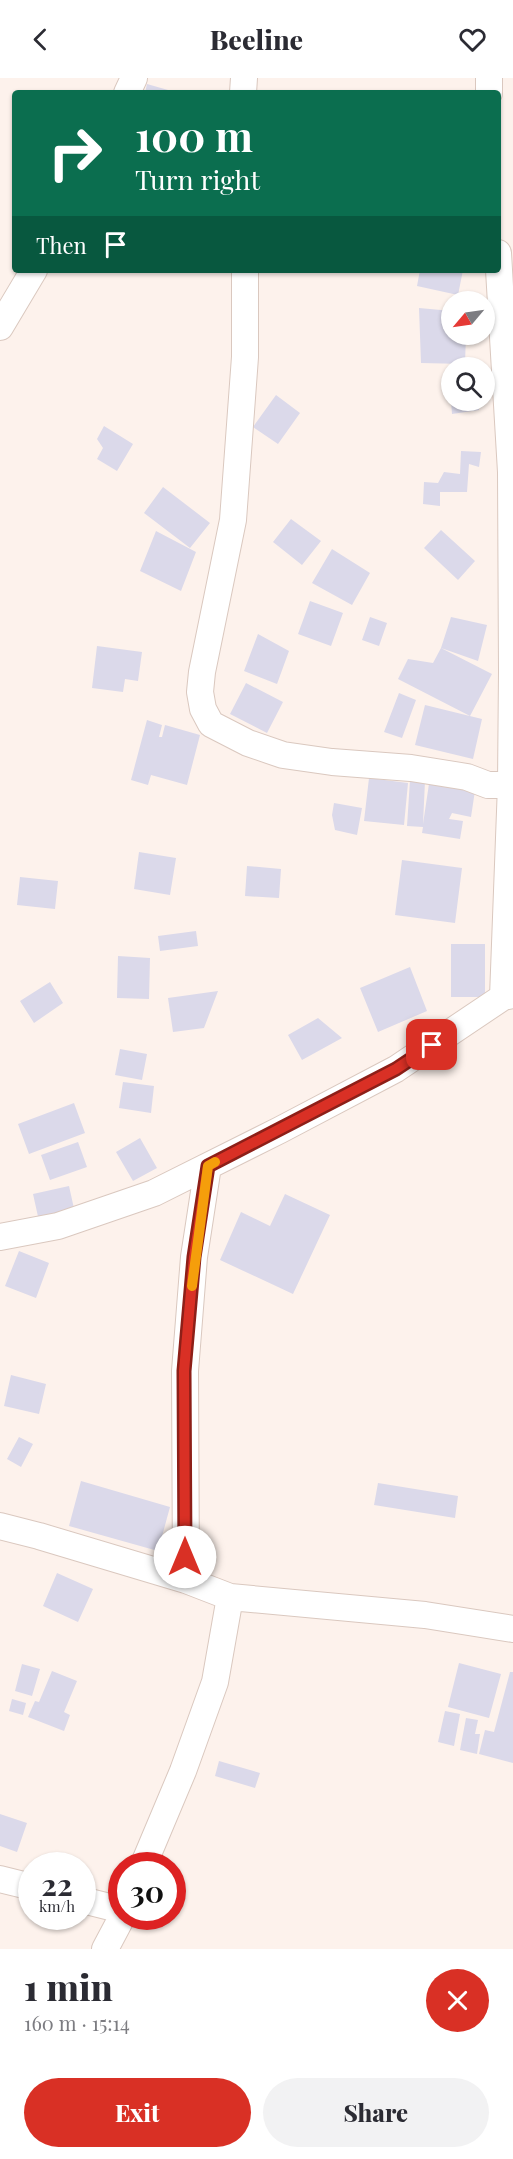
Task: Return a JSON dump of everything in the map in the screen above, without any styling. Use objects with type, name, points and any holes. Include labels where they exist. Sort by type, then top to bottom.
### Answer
[{"type":"street","points":[[0,327],[32,273]]},
{"type":"street","points":[[245,273],[245,357],[233,520],[202,672],[200,692],[203,709],[211,724],[223,731],[248,743],[283,755],[332,762],[411,768],[467,777],[488,785],[511,785]]},
{"type":"street","points":[[0,1237],[58,1226],[154,1192],[396,1069],[508,996],[511,472],[499,273]]},
{"type":"street","points":[[186,1580],[184,1371],[194,1257],[208,1166]]},
{"type":"street","points":[[0,1526],[186,1580],[230,1597],[425,1615],[513,1629]]},
{"type":"street","points":[[149,1852],[183,1771],[215,1682],[230,1597]]},
{"type":"street","points":[[0,1879],[18,1884]]},
{"type":"street","points":[[105,1949],[115,1930]]},
{"type":"building","points":[[147,84],[168,90],[146,90]]},
{"type":"building","points":[[419,273],[462,273],[459,291],[441,291],[417,286]]},
{"type":"building","points":[[419,308],[441,310],[441,345],[466,345],[465,357],[441,357],[441,363],[421,363]]},
{"type":"building","points":[[276,395],[300,413],[278,444],[253,427]]},
{"type":"building","points":[[452,411],[472,411],[452,414]]},
{"type":"building","points":[[104,426],[133,444],[117,471],[97,459],[103,448],[97,439]]},
{"type":"building","points":[[461,451],[481,452],[479,467],[469,464],[467,492],[440,492],[440,506],[423,504],[424,482],[438,483],[444,472],[460,474]]},
{"type":"building","points":[[163,487],[210,523],[190,548],[144,513]]},
{"type":"building","points":[[291,519],[321,541],[302,565],[273,542]]},
{"type":"building","points":[[441,530],[475,561],[458,580],[424,548]]},
{"type":"building","points":[[156,531],[196,552],[181,591],[140,571]]},
{"type":"building","points":[[332,549],[370,573],[352,605],[312,583]]},
{"type":"building","points":[[310,601],[343,613],[331,646],[298,634]]},
{"type":"building","points":[[370,617],[387,623],[379,646],[362,640]]},
{"type":"building","points":[[451,617],[487,625],[478,661],[441,648]]},
{"type":"building","points":[[258,634],[289,651],[277,684],[244,671]]},
{"type":"building","points":[[97,646],[142,652],[138,681],[125,679],[123,692],[92,688]]},
{"type":"building","points":[[441,648],[492,674],[470,716],[398,679],[408,659],[433,663]]},
{"type":"building","points":[[246,683],[283,702],[267,733],[230,714]]},
{"type":"building","points":[[399,693],[416,700],[402,738],[384,732]]},
{"type":"building","points":[[425,705],[482,719],[473,759],[415,745]]},
{"type":"building","points":[[147,720],[162,725],[159,737],[162,737],[165,725],[200,735],[187,785],[151,775],[148,785],[131,780]]},
{"type":"building","points":[[430,777],[476,784],[471,817],[452,813],[449,819],[463,821],[460,839],[422,833],[423,827],[407,826],[410,780],[425,781],[423,824]]},
{"type":"building","points":[[369,778],[408,783],[404,825],[364,821]]},
{"type":"building","points":[[334,803],[362,808],[357,835],[335,830],[332,815]]},
{"type":"building","points":[[139,852],[176,858],[170,895],[134,889]]},
{"type":"building","points":[[402,860],[462,868],[455,923],[395,915]]},
{"type":"building","points":[[247,866],[281,869],[279,898],[245,896]]},
{"type":"building","points":[[20,877],[58,881],[55,909],[17,905]]},
{"type":"building","points":[[196,931],[198,946],[160,951],[158,936]]},
{"type":"building","points":[[451,944],[485,944],[485,997],[451,997]]},
{"type":"building","points":[[118,956],[150,958],[149,999],[117,998]]},
{"type":"building","points":[[410,967],[427,1011],[378,1032],[360,988]]},
{"type":"building","points":[[50,982],[63,1003],[34,1023],[20,1001]]},
{"type":"building","points":[[218,991],[204,1028],[173,1032],[168,998]]},
{"type":"building","points":[[318,1018],[342,1038],[302,1060],[288,1035]]},
{"type":"building","points":[[120,1049],[147,1054],[142,1080],[115,1075]]},
{"type":"building","points":[[123,1082],[154,1086],[151,1113],[119,1108]]},
{"type":"building","points":[[74,1103],[85,1133],[29,1154],[18,1124]]},
{"type":"building","points":[[140,1138],[157,1168],[133,1181],[116,1152]]},
{"type":"building","points":[[78,1142],[87,1167],[50,1180],[41,1155]]},
{"type":"building","points":[[69,1186],[75,1213],[39,1221],[33,1194]]},
{"type":"building","points":[[285,1194],[330,1215],[293,1294],[220,1260],[241,1212],[270,1226]]},
{"type":"building","points":[[19,1251],[49,1263],[36,1298],[5,1286]]},
{"type":"building","points":[[11,1375],[46,1384],[39,1414],[4,1406]]},
{"type":"building","points":[[19,1437],[33,1444],[21,1467],[7,1459]]},
{"type":"building","points":[[81,1481],[170,1507],[158,1551],[69,1526]]},
{"type":"building","points":[[378,1483],[458,1496],[455,1518],[374,1505]]},
{"type":"building","points":[[57,1573],[93,1589],[78,1622],[43,1606]]},
{"type":"building","points":[[459,1663],[501,1674],[489,1718],[448,1707]]},
{"type":"building","points":[[22,1664],[40,1669],[32,1696],[15,1691]]},
{"type":"building","points":[[52,1671],[77,1681],[64,1712],[70,1715],[64,1731],[28,1717],[35,1701],[39,1702]]},
{"type":"building","points":[[510,1672],[513,1672],[513,1763],[479,1754],[485,1730],[494,1732]]},
{"type":"building","points":[[12,1699],[26,1703],[23,1715],[9,1711]]},
{"type":"building","points":[[445,1711],[460,1714],[454,1746],[438,1742]]},
{"type":"building","points":[[466,1718],[478,1720],[475,1734],[480,1734],[477,1754],[460,1750]]},
{"type":"building","points":[[219,1761],[260,1773],[255,1788],[215,1776]]},
{"type":"building","points":[[0,1814],[27,1823],[17,1852],[0,1846]]},
{"type":"slow traffic","points":[[192,1286],[194,1257],[208,1166],[215,1162]]},
{"type":"route","points":[[185,1557],[184,1371],[194,1257],[208,1166],[396,1069],[432,1045]]}]
